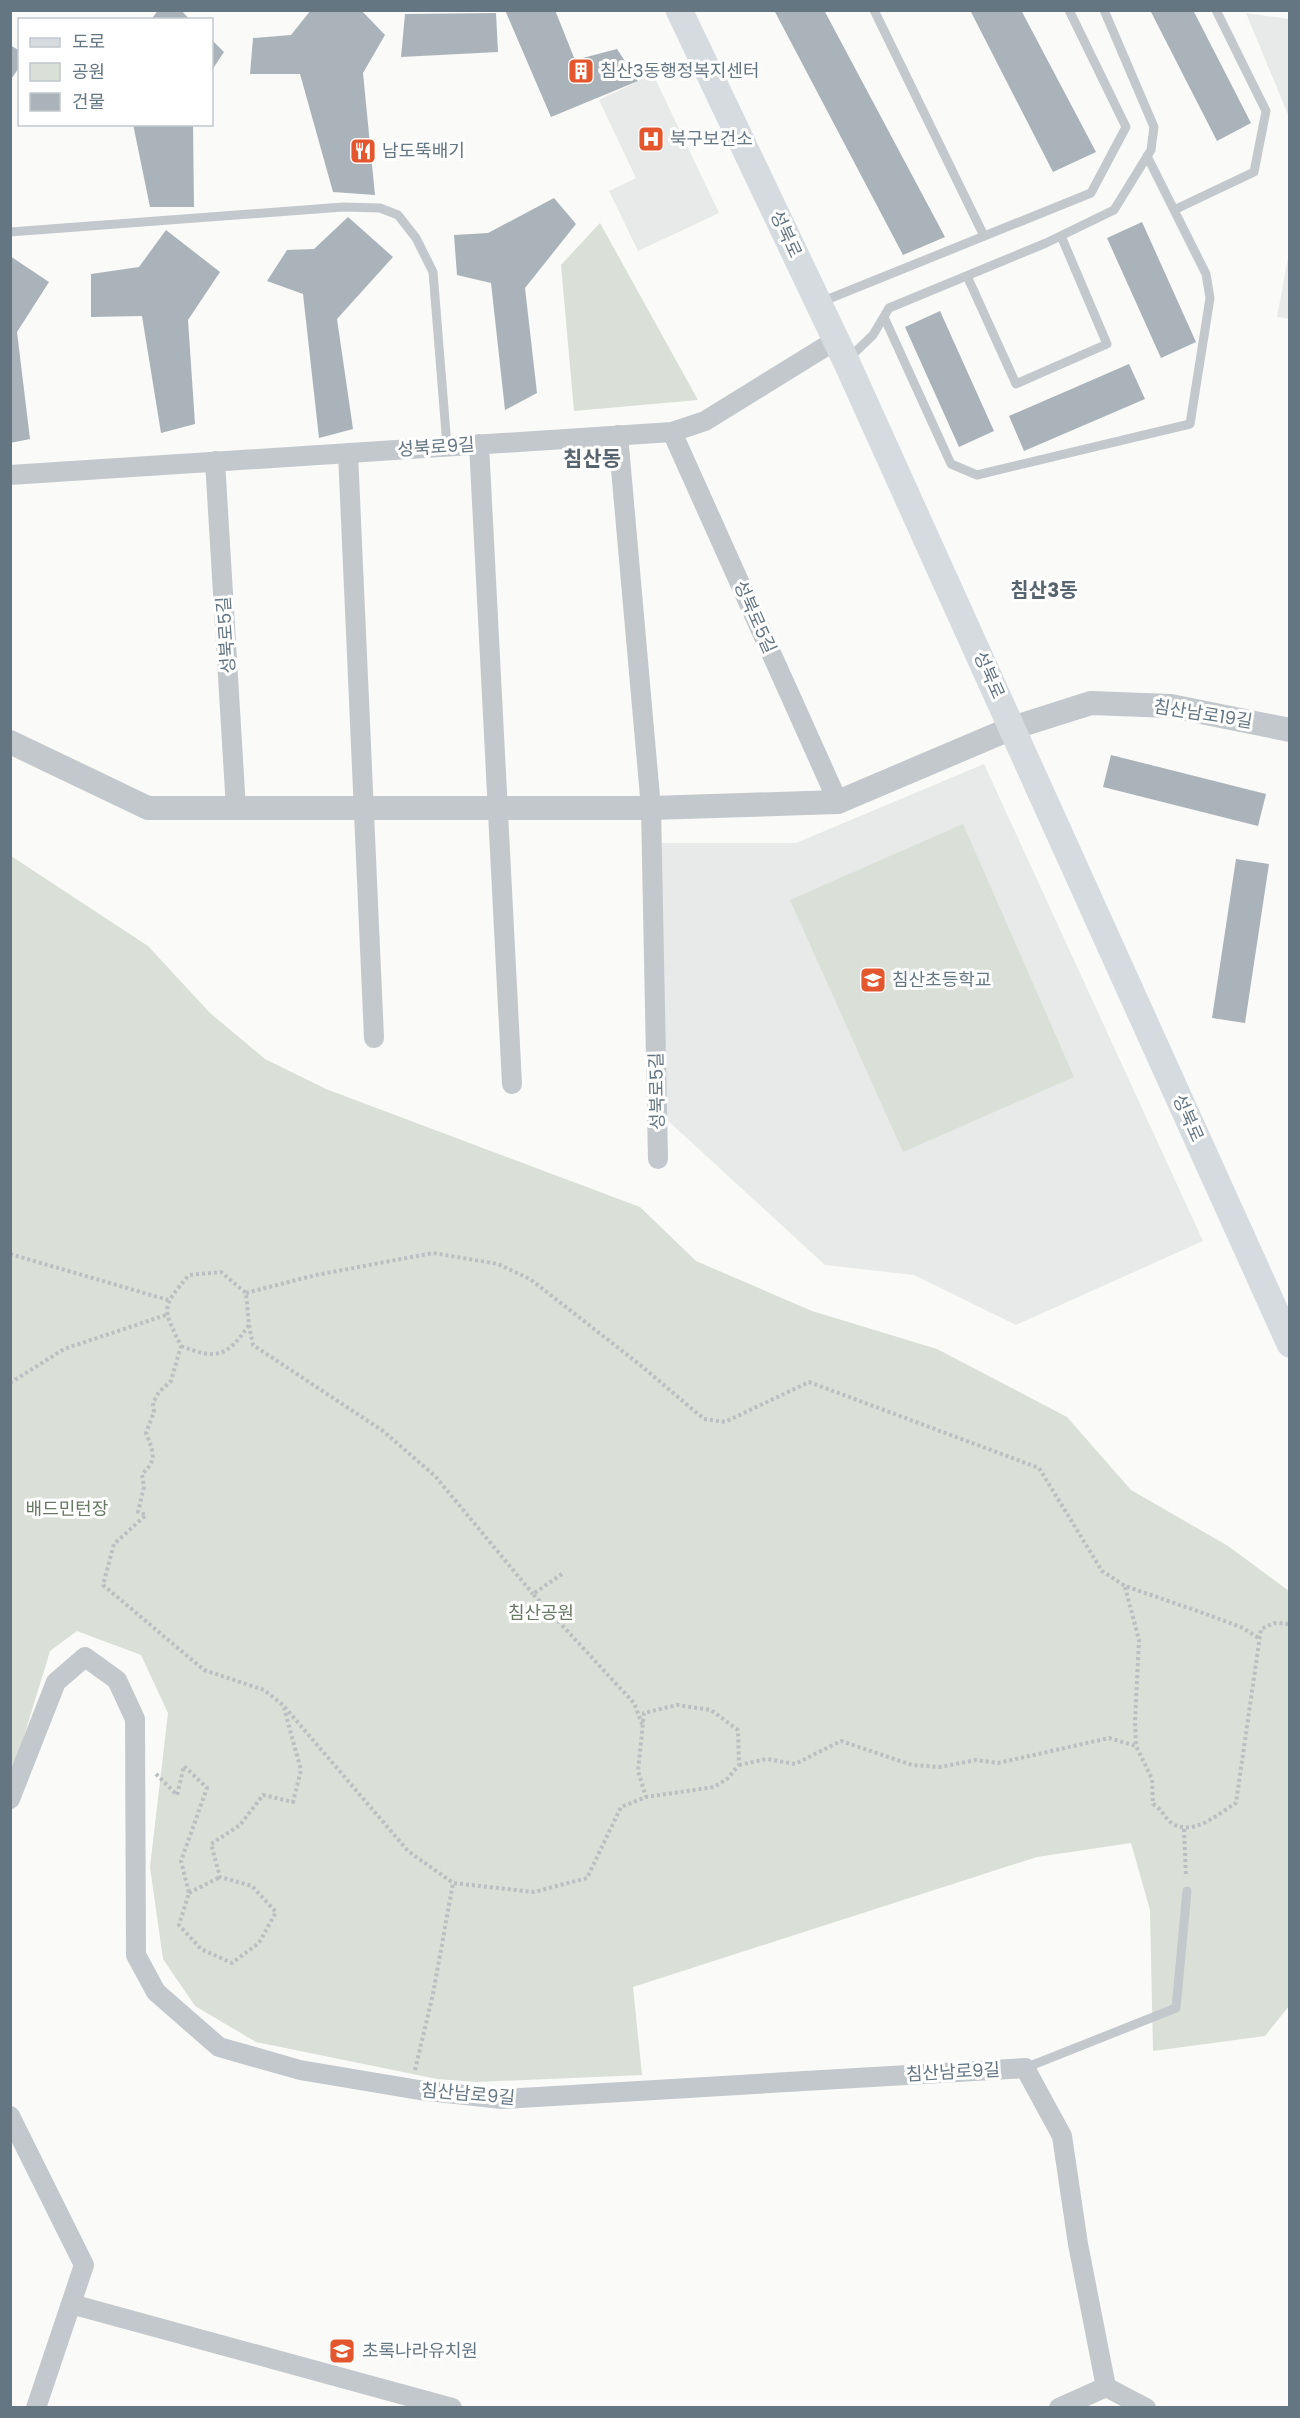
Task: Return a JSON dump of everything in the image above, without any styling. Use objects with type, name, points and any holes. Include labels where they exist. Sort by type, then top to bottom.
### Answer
[{"type":"main road","name":"성북로","points":[[679,10],[841,350],[1290,1344]]},
{"type":"street","name":"성북로9길","points":[[10,475],[672,432],[705,421],[841,350]]},
{"type":"street","name":"성북로5길","points":[[672,432],[838,802]]},
{"type":"street","name":"성북로5길","points":[[618,435],[651,808],[658,1159]]},
{"type":"street","points":[[479,444],[512,1084]]},
{"type":"street","points":[[348,453],[375,1038]]},
{"type":"street","name":"성북로5길","points":[[215,461],[236,809]]},
{"type":"street","name":"침산남로19길","points":[[1012,728],[1091,703],[1171,706],[1290,730]]},
{"type":"street","points":[[10,742],[148,808],[651,808],[838,802],[1012,728]]},
{"type":"street","name":"침산남로9길","points":[[10,1799],[56,1682],[86,1657],[117,1680],[135,1719],[136,1954],[156,1992],[219,2047],[300,2070],[411,2089],[502,2099],[1025,2068],[1062,2136],[1078,2244],[1106,2387]]},
{"type":"street","points":[[10,2116],[84,2265],[36,2408]]},
{"type":"street","points":[[71,2304],[452,2408]]},
{"type":"street","points":[[1059,2408],[1106,2387],[1146,2408]]},
{"type":"lane","points":[[874,10],[984,236]]},
{"type":"lane","points":[[819,303],[1091,193],[1126,127],[1069,10]]},
{"type":"lane","points":[[841,350],[873,334],[890,308],[1061,236],[1114,210],[1151,150],[1154,127],[1104,10]]},
{"type":"lane","points":[[1174,210],[1254,172],[1266,111],[1216,10]]},
{"type":"lane","points":[[884,317],[951,464],[977,475],[1190,424],[1210,298],[1206,274],[1147,156]]},
{"type":"lane","points":[[10,232],[343,207],[380,208],[398,215],[416,238],[433,272],[447,446]]},
{"type":"lane","points":[[967,276],[1016,384],[1107,344],[1061,236]]},
{"type":"lane","points":[[1025,2068],[1176,2008],[1186,1891]]},
{"type":"path","points":[[246,1293],[316,1275],[433,1253],[498,1264],[530,1279],[639,1364],[704,1419],[725,1422],[809,1382],[1039,1468],[1102,1571],[1125,1586],[1243,1628],[1260,1639]]},
{"type":"path","points":[[10,1254],[168,1300]]},
{"type":"path","points":[[642,1725],[634,1702],[533,1594],[435,1476],[383,1431],[253,1345],[246,1293],[221,1272],[189,1275],[168,1300],[166,1315],[181,1346],[171,1381],[159,1392],[153,1403],[154,1412],[146,1433],[154,1454],[152,1465],[142,1474],[144,1487],[138,1512],[146,1515],[114,1544],[103,1585],[204,1670],[264,1690],[283,1705],[408,1851],[453,1882],[534,1892],[587,1878],[621,1807],[646,1797],[714,1787],[727,1779],[739,1765],[767,1759],[795,1764],[841,1740],[912,1765],[940,1767],[976,1760],[998,1762],[1109,1738],[1136,1746]]},
{"type":"path","points":[[10,1383],[64,1349],[166,1315]]},
{"type":"path","points":[[181,1346],[207,1356],[233,1348],[249,1325]]},
{"type":"path","points":[[533,1594],[562,1574]]},
{"type":"path","points":[[1125,1586],[1139,1640],[1136,1746],[1152,1779],[1153,1804],[1161,1809],[1170,1823],[1184,1829],[1202,1824],[1236,1803],[1261,1629],[1274,1623],[1290,1624]]},
{"type":"path","points":[[220,1876],[211,1844],[240,1824],[263,1795],[293,1802],[301,1770],[283,1705]]},
{"type":"path","points":[[646,1797],[638,1772],[644,1713],[677,1705],[711,1710],[738,1730],[739,1765]]},
{"type":"path","points":[[149,1780],[153,1771],[177,1795],[184,1766],[207,1788],[180,1861],[189,1893],[179,1925],[201,1948],[232,1962],[259,1943],[276,1912],[252,1886],[220,1876],[189,1893]]},
{"type":"path","points":[[1184,1829],[1186,1891]]},
{"type":"path","points":[[411,2089],[434,1994],[453,1882]]},
{"type":"shaded area","points":[[1246,13],[1289,19],[1289,117]]},
{"type":"shaded area","name":"북구보건소","points":[[653,74],[719,213],[638,251],[609,191],[636,178],[599,100]]},
{"type":"shaded area","points":[[1289,253],[1290,319],[1277,317]]},
{"type":"shaded area","name":"침산초등학교","points":[[984,764],[1203,1241],[1016,1325],[914,1275],[825,1265],[665,1118],[659,843],[796,843]]},
{"type":"green space","points":[[600,223],[698,400],[574,411],[561,265]]},
{"type":"green space","points":[[963,824],[1074,1077],[903,1152],[790,900]]},
{"type":"green space","name":"침산공원","points":[[11,856],[148,946],[210,1013],[265,1059],[326,1089],[640,1207],[696,1261],[812,1311],[937,1349],[1067,1417],[1131,1490],[1228,1546],[1289,1591],[1289,2006],[1265,2036],[1153,2051],[1150,1910],[1131,1843],[1037,1857],[633,1987],[642,2075],[477,2082],[437,2079],[256,2042],[195,2006],[163,1959],[150,1867],[168,1713],[141,1655],[77,1631],[50,1651],[11,1779]]},
{"type":"building","points":[[158,10],[181,10],[188,18],[152,18]]},
{"type":"building","points":[[311,10],[361,10],[385,35],[363,73],[375,195],[333,192],[300,74],[250,74],[253,38],[291,35]]},
{"type":"building","name":"침산3동행정복지센터","points":[[505,10],[555,10],[575,60],[617,49],[638,81],[551,117]]},
{"type":"building","points":[[774,10],[824,10],[945,237],[903,255]]},
{"type":"building","points":[[970,10],[1021,10],[1096,152],[1053,172]]},
{"type":"building","points":[[1150,10],[1193,10],[1251,123],[1217,141]]},
{"type":"building","points":[[496,13],[498,52],[401,57],[405,14]]},
{"type":"building","points":[[213,41],[224,52],[213,68]]},
{"type":"building","points":[[10,45],[18,50],[18,69],[10,81]]},
{"type":"building","points":[[133,126],[193,126],[194,207],[150,207]]},
{"type":"building","points":[[554,198],[576,224],[525,288],[537,393],[505,410],[491,283],[457,275],[454,235],[488,233]]},
{"type":"building","points":[[348,217],[393,257],[337,319],[353,429],[319,438],[303,294],[267,281],[287,250],[314,249]]},
{"type":"building","points":[[1142,222],[1196,342],[1161,358],[1107,238]]},
{"type":"building","points":[[166,230],[220,272],[188,320],[195,424],[161,433],[142,316],[91,317],[91,274],[139,267]]},
{"type":"building","points":[[10,256],[49,282],[17,332],[30,439],[10,443]]},
{"type":"building","points":[[940,311],[994,431],[959,447],[905,327]]},
{"type":"building","points":[[1129,364],[1145,399],[1024,451],[1009,416]]},
{"type":"building","points":[[1111,755],[1266,794],[1258,826],[1103,787]]},
{"type":"building","points":[[1236,859],[1269,864],[1245,1023],[1212,1018]]},
{"type":"place","name":"침산3동행정복지센터","points":[[581,71]]},
{"type":"place","name":"북구보건소","points":[[651,139]]},
{"type":"place","name":"남도뚝배기","points":[[363,151]]},
{"type":"place","name":"침산초등학교","points":[[873,980]]},
{"type":"place","name":"초록나라유치원","points":[[342,2351]]},
{"type":"district","name":"침산동","points":[[592,459]]},
{"type":"district","name":"침산3동","points":[[1044,590]]},
{"type":"park label","name":"배드민턴장","points":[[67,1509]]}]
